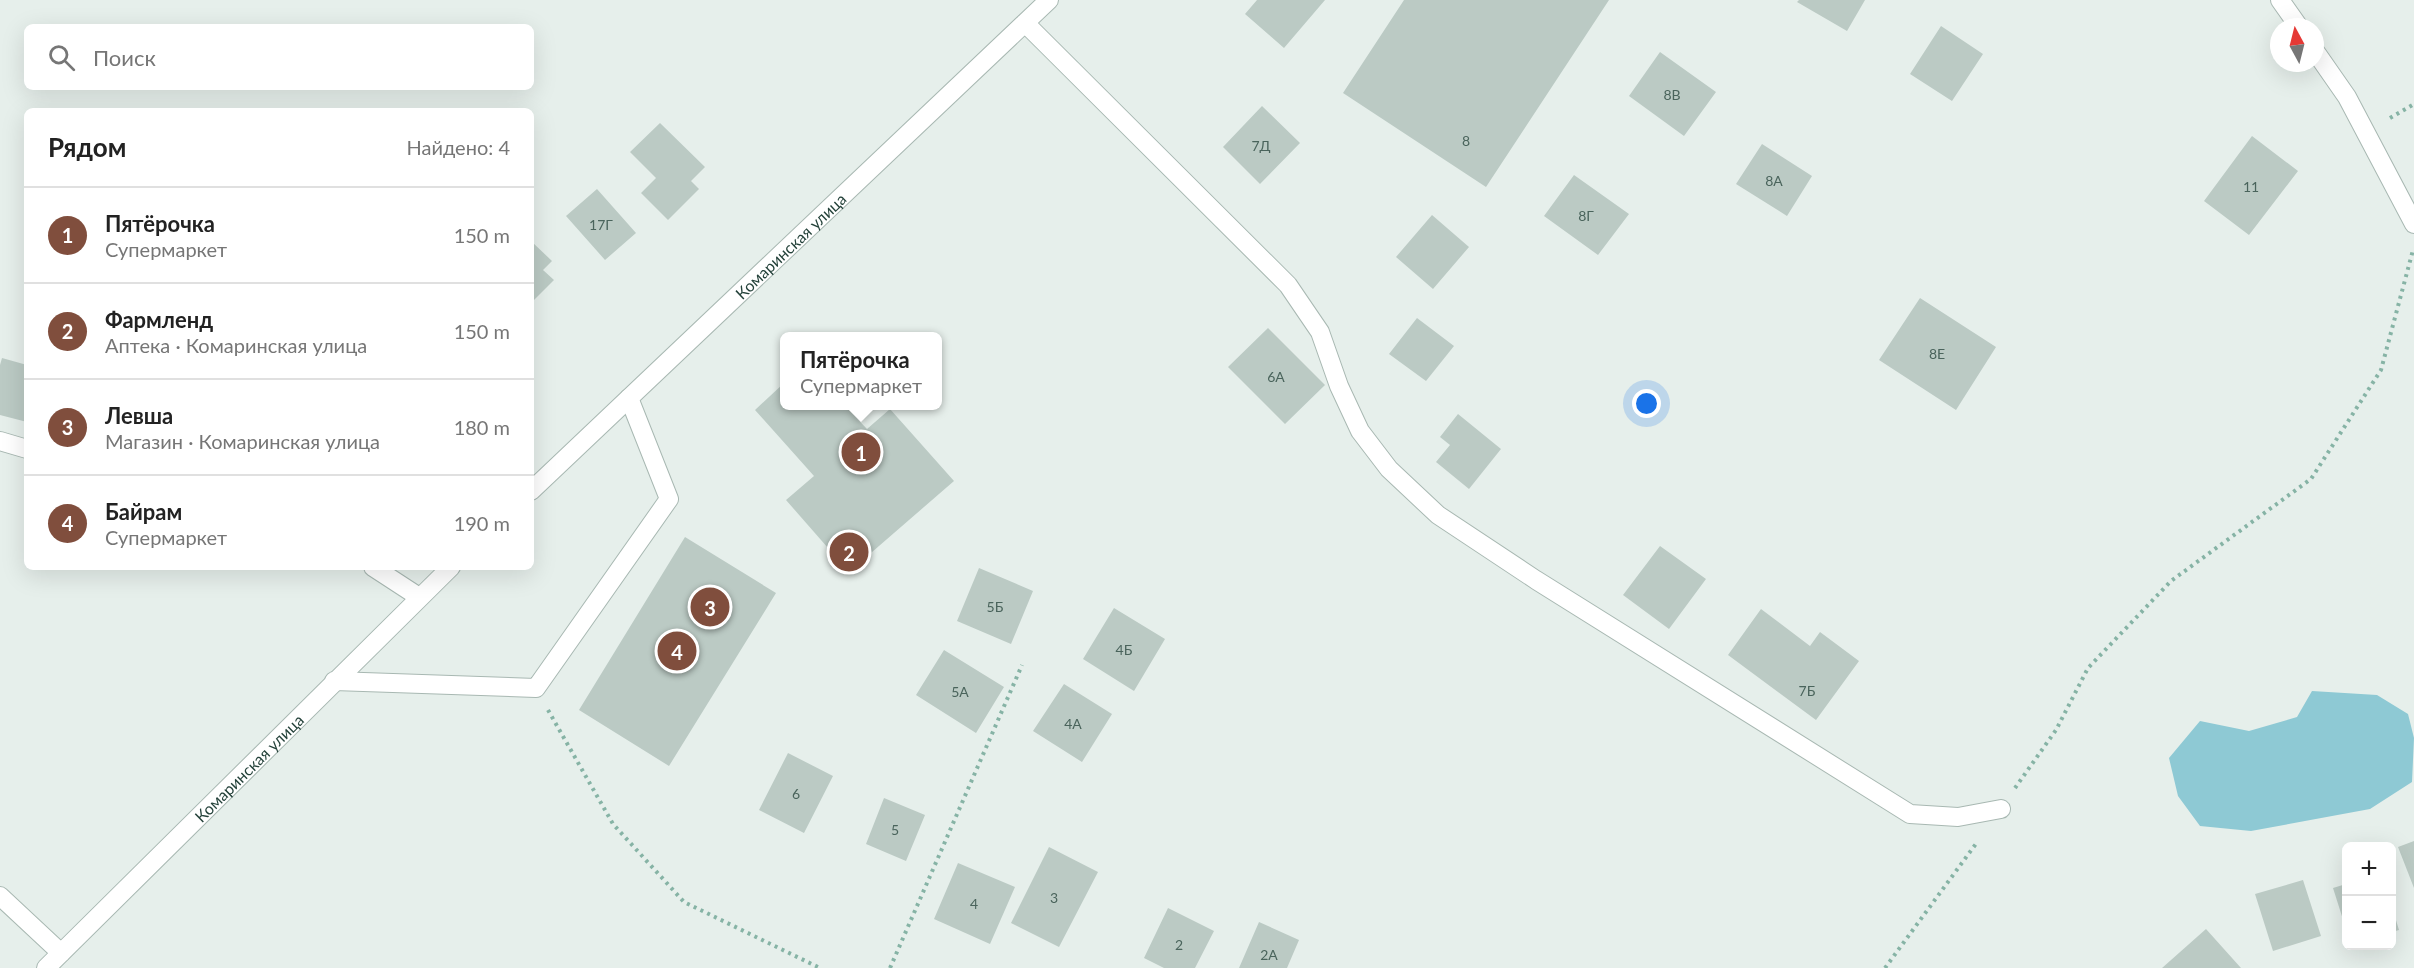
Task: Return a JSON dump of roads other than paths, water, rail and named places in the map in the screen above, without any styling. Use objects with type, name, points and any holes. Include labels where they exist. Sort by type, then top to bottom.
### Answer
[{"type":"street","name":"Комаринская улица","points":[[534,488],[1049,0]]},
{"type":"street","points":[[2280,0],[2293,18]]},
{"type":"street","points":[[1025,23],[1288,285],[1320,332],[1339,386],[1360,431],[1389,469],[1437,515],[1536,580],[1910,814],[1958,817],[2001,808]]},
{"type":"street","points":[[2324,64],[2347,97],[2414,224]]},
{"type":"street","points":[[334,681],[536,688],[669,499],[629,398]]},
{"type":"street","points":[[0,441],[24,448]]},
{"type":"street","points":[[378,570],[419,597]]},
{"type":"street","name":"Комаринская улица","points":[[46,968],[448,570]]},
{"type":"street","points":[[0,896],[61,953]]},
{"type":"water","points":[[2312,691],[2377,695],[2408,714],[2414,738],[2412,782],[2370,809],[2251,831],[2200,826],[2178,796],[2169,758],[2200,721],[2249,731],[2297,717]]},
{"type":"place","name":"Пятёрочка","points":[[861,452]]},
{"type":"place","name":"Фармленд","points":[[849,552]]},
{"type":"place","name":"Левша","points":[[710,607]]},
{"type":"place","name":"Байрам","points":[[677,651]]}]
